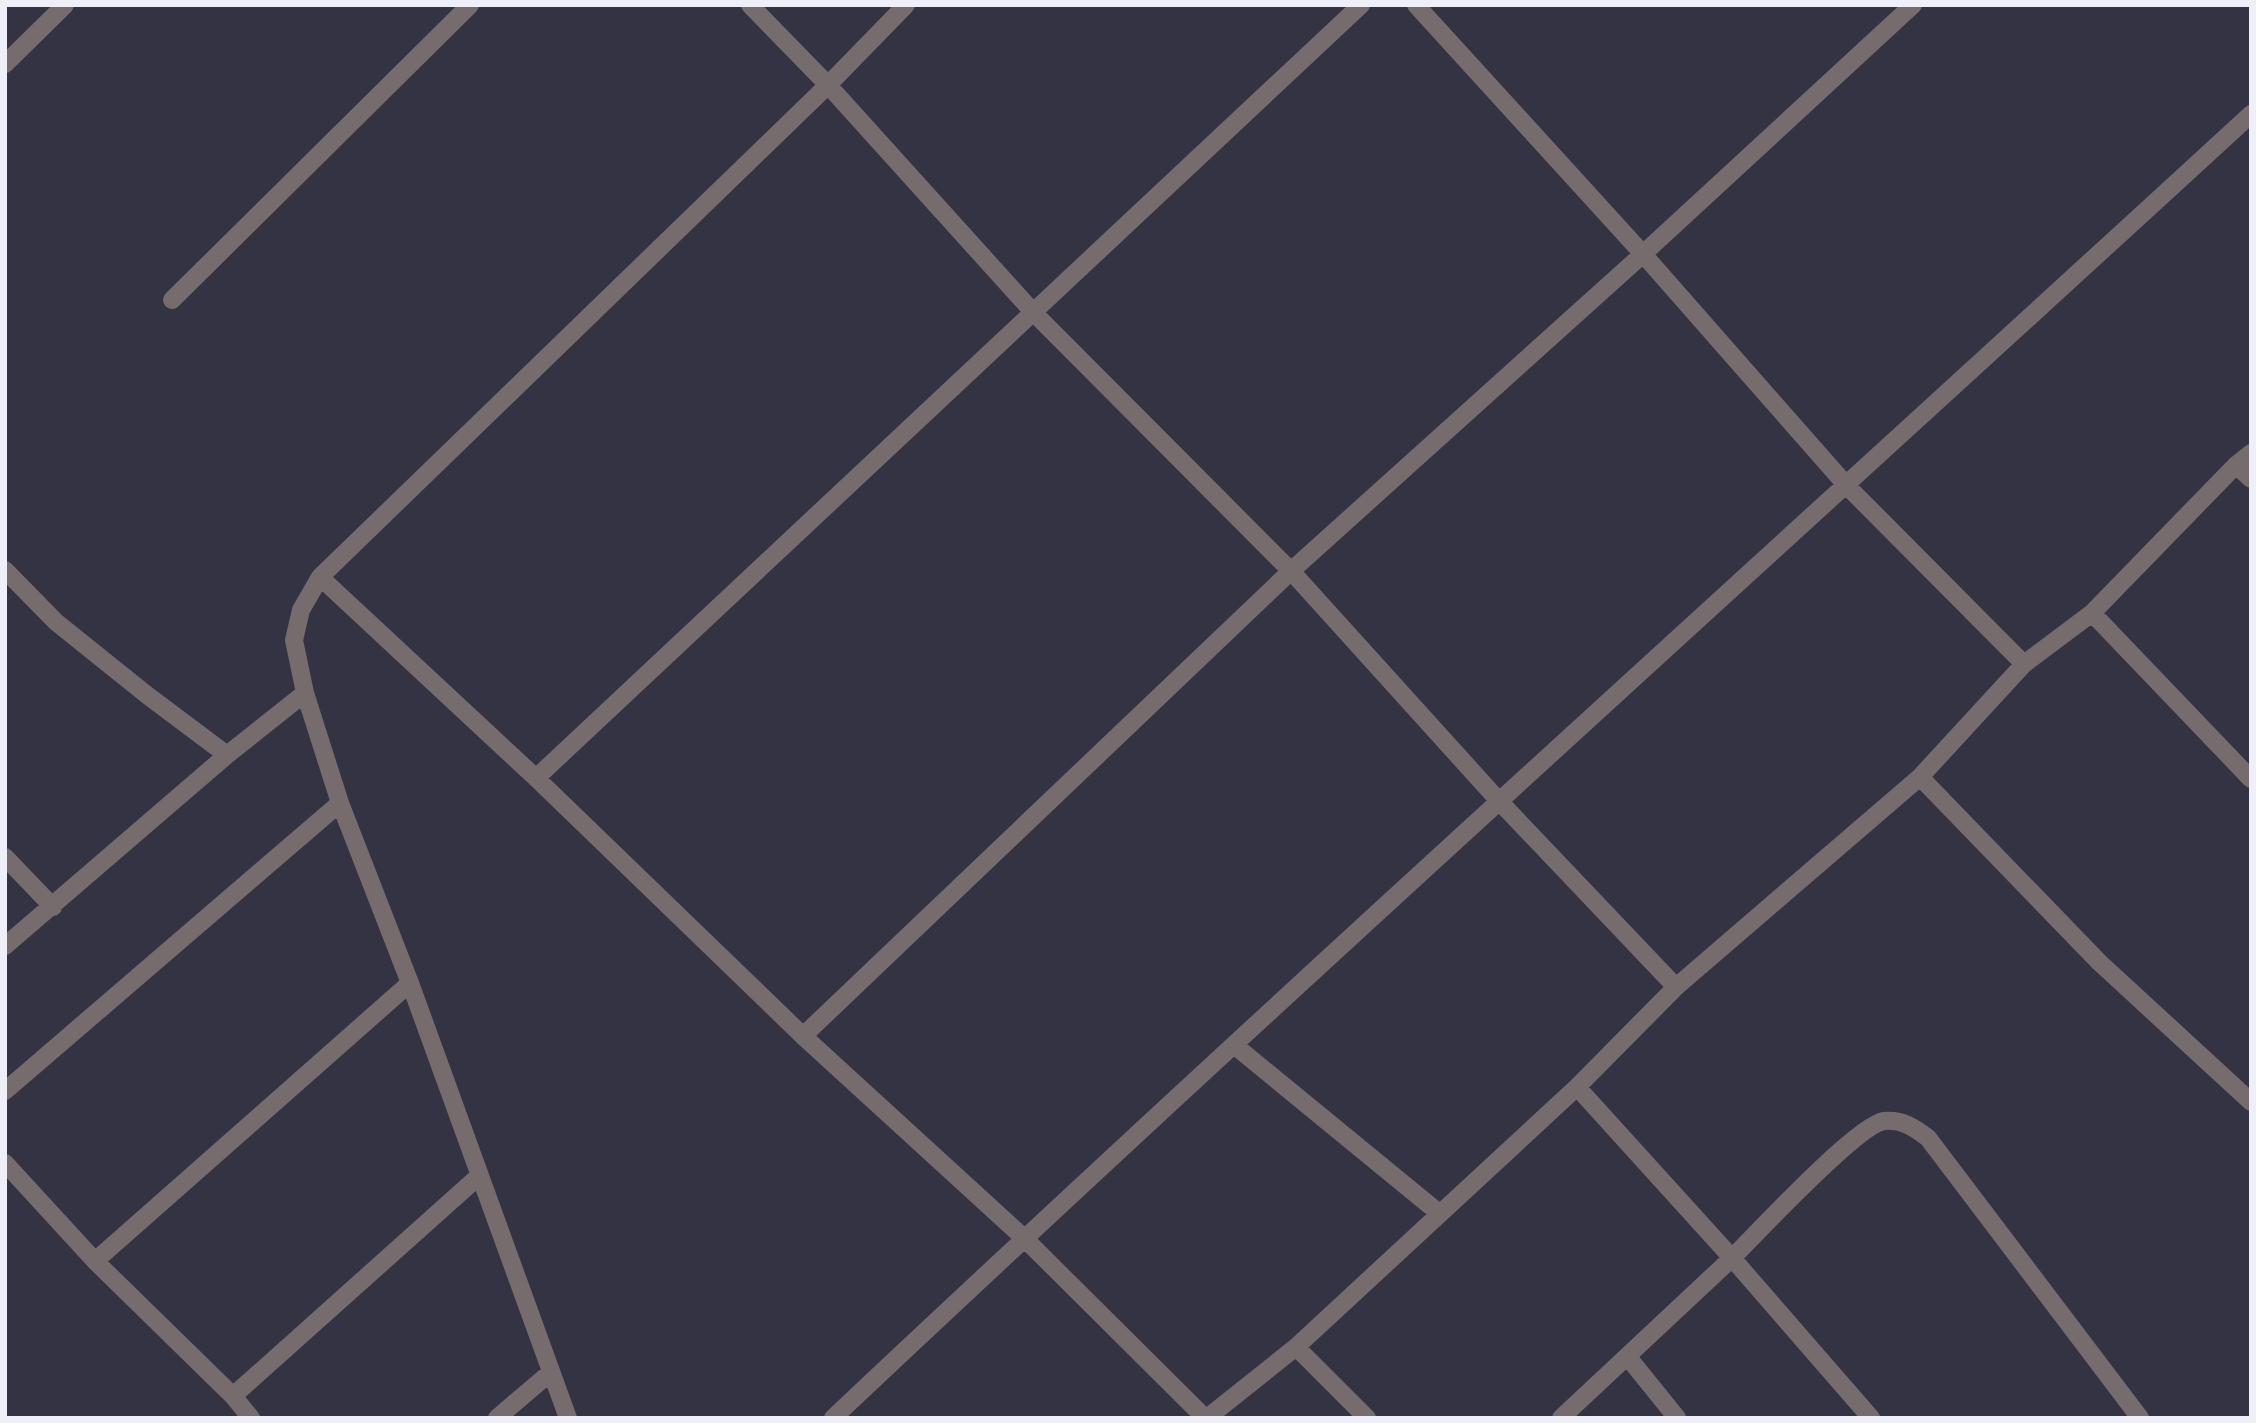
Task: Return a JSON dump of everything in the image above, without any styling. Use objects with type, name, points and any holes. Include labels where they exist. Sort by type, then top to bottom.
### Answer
[{"type":"street","points":[[5,64],[65,5]]},
{"type":"street","points":[[172,300],[470,5]]},
{"type":"street","points":[[750,5],[828,85],[1033,312],[1291,571],[1499,801],[1676,987]]},
{"type":"street","points":[[568,1418],[410,983],[340,803],[305,693],[294,640],[301,610],[320,577],[828,85],[906,5]]},
{"type":"street","points":[[536,778],[1361,5]]},
{"type":"street","points":[[1416,5],[1643,254],[1847,486],[2024,664]]},
{"type":"street","points":[[803,1036],[1291,571],[1643,254],[1913,5]]},
{"type":"street","points":[[833,1418],[1024,1238],[1499,801],[1847,486],[2251,114]]},
{"type":"street","points":[[320,577],[536,778],[803,1036],[1024,1238],[1206,1418],[1296,1347],[1577,1087],[1676,987],[1920,777],[2024,664],[2092,613],[2236,465],[2251,453]]},
{"type":"street","points":[[2236,465],[2251,479]]},
{"type":"street","points":[[5,570],[56,622],[227,755]]},
{"type":"street","points":[[2092,613],[2251,779]]},
{"type":"street","points":[[5,946],[227,755],[305,693]]},
{"type":"street","points":[[1920,777],[2099,962],[2251,1101]]},
{"type":"street","points":[[5,1091],[340,803]]},
{"type":"street","points":[[5,857],[53,907]]},
{"type":"street","points":[[96,1261],[410,983]]},
{"type":"street","points":[[1234,1045],[1439,1213]]},
{"type":"street","points":[[1577,1087],[1732,1258],[1871,1418]]},
{"type":"street","points":[[1560,1418],[1732,1258],[1846,1144],[1883,1121],[1909,1124],[1928,1138],[2140,1418]]},
{"type":"street","points":[[5,1163],[96,1261],[233,1396],[251,1418]]},
{"type":"street","points":[[233,1396],[479,1176]]},
{"type":"street","points":[[1296,1347],[1367,1418]]},
{"type":"street","points":[[1627,1356],[1677,1418]]},
{"type":"street","points":[[497,1418],[551,1371]]}]
